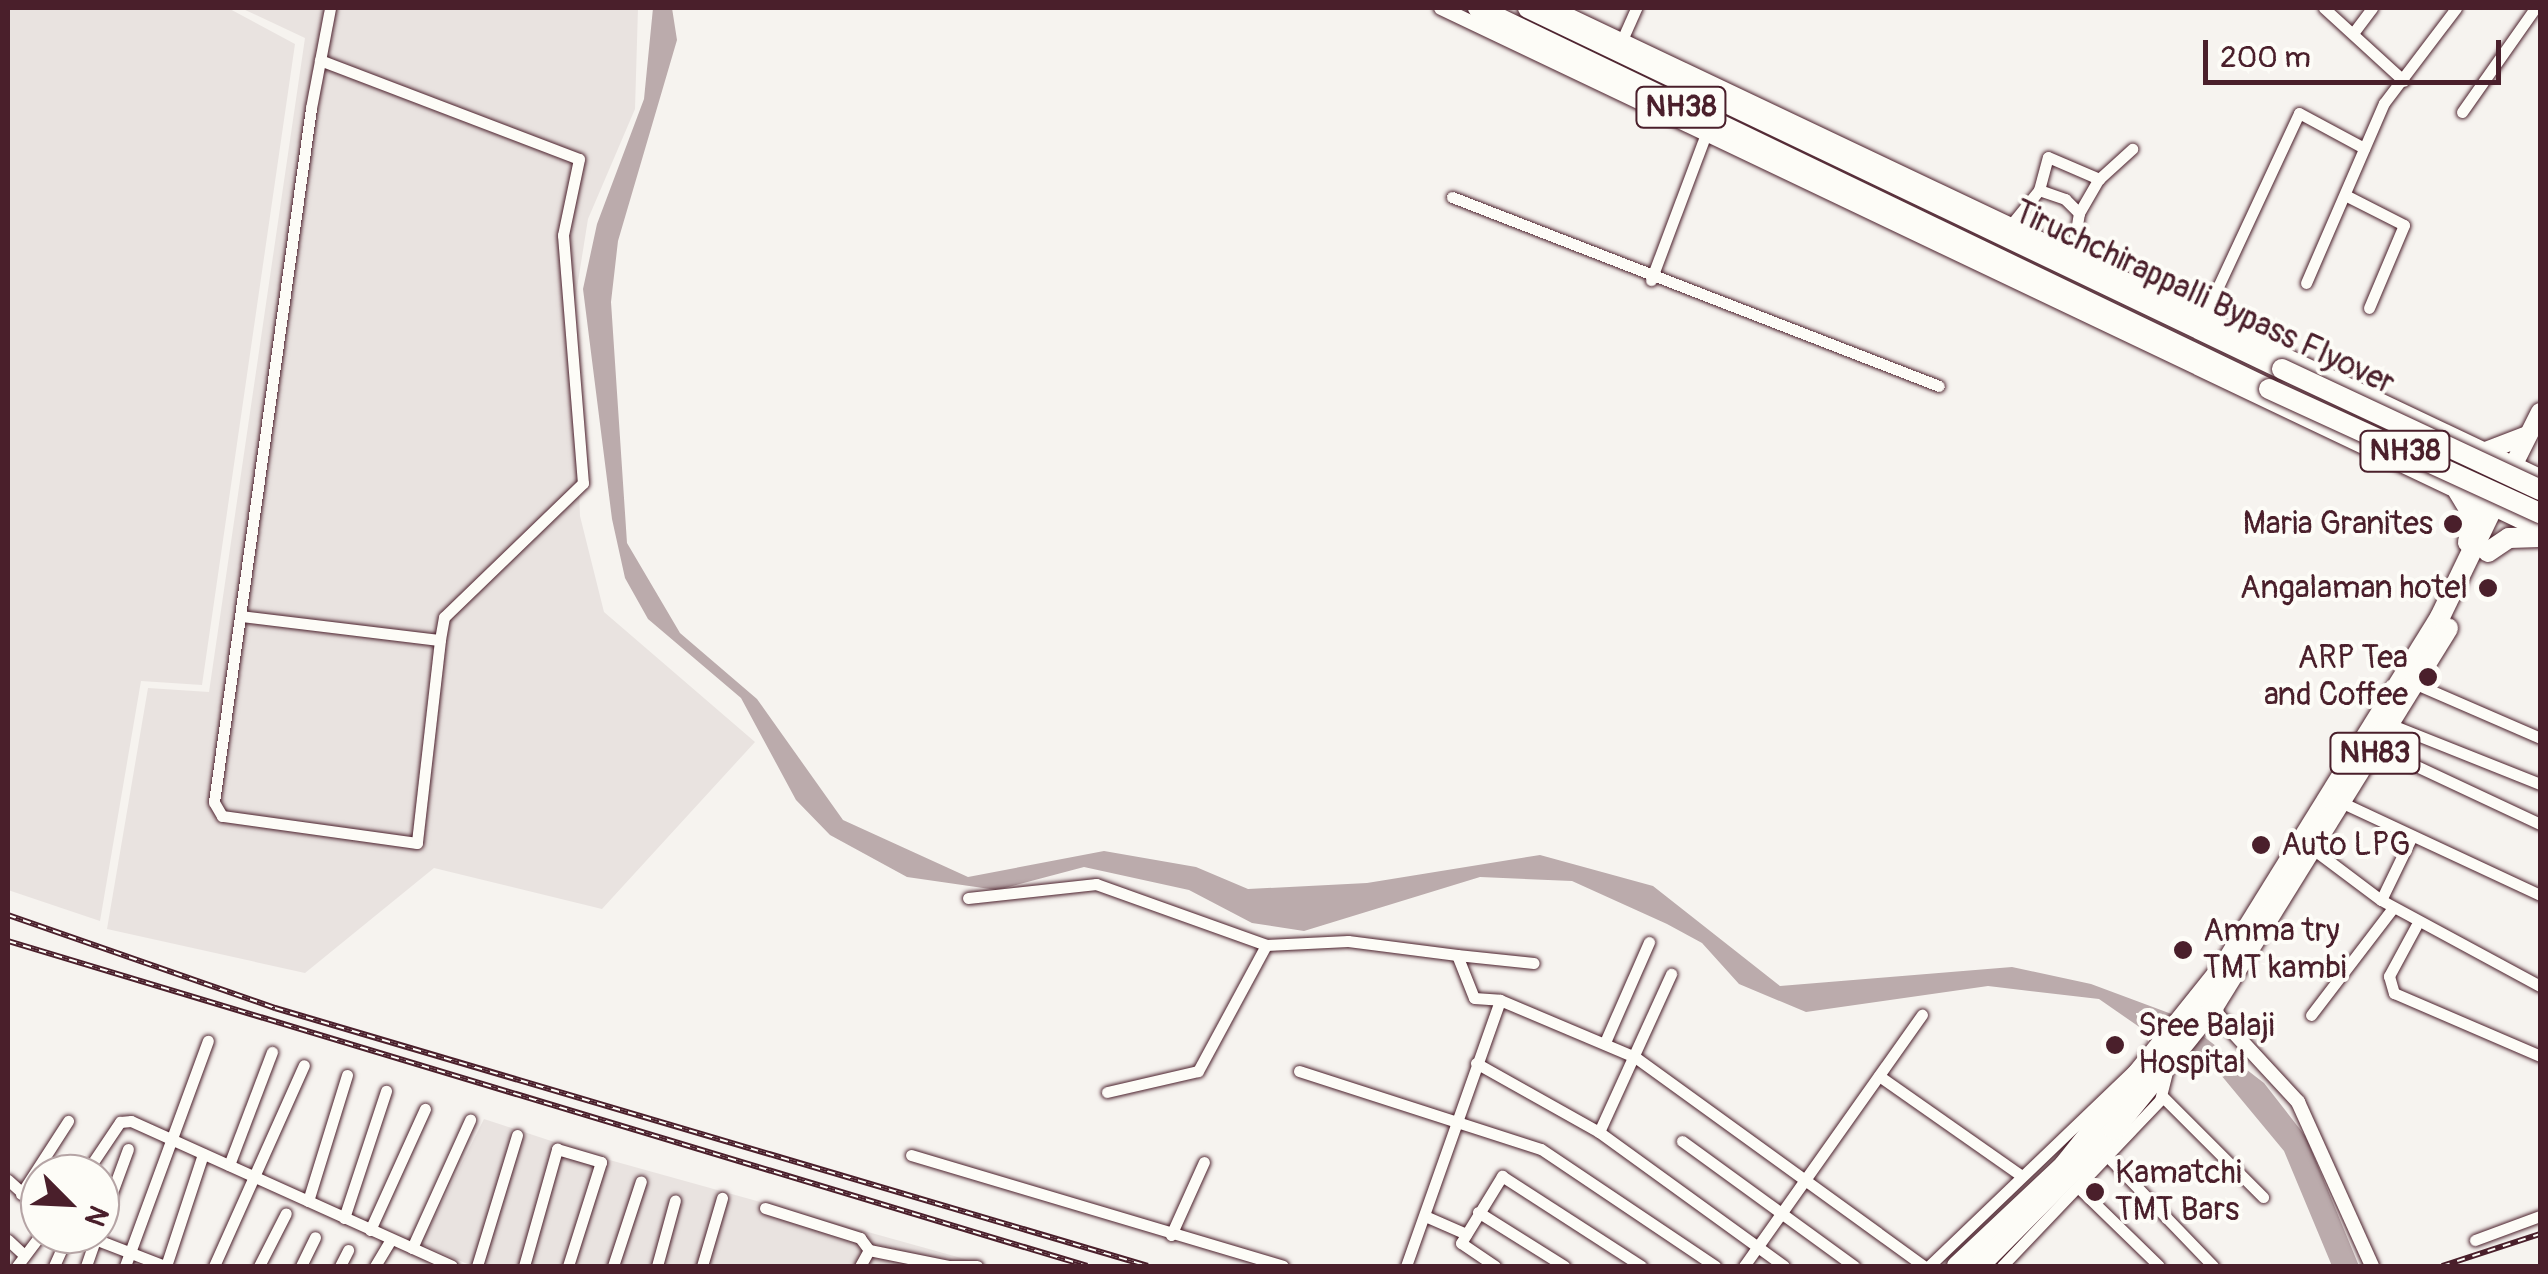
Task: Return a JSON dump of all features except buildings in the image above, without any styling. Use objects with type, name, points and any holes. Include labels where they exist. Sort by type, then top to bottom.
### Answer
[{"type":"highway","name":"Tiruchchirappalli Bypass Flyover","points":[[1478,8],[2269,389],[2540,512]]},
{"type":"highway","name":"NH38","points":[[1528,8],[1905,183]]},
{"type":"highway","name":"Tiruchchirappalli Bypass Flyover","points":[[1905,183],[2282,370],[2540,490]]},
{"type":"highway","points":[[2459,582],[2527,469]]},
{"type":"highway","name":"NH83","points":[[2200,1015],[2459,582],[2474,518],[2458,491]]},
{"type":"highway","name":"NH83","points":[[1979,1266],[2148,1087],[2163,1054],[2200,1015],[2317,852],[2488,552],[2499,511]]},
{"type":"highway","points":[[2488,552],[2509,538],[2540,534]]},
{"type":"highway","name":"NH83","points":[[1957,1266],[2148,1087]]},
{"type":"main road","points":[[2527,469],[2540,412]]},
{"type":"main road","points":[[2486,451],[2537,437]]},
{"type":"street","points":[[320,60],[579,159],[562,235],[582,483],[444,617],[416,843],[222,816],[214,802],[320,60],[330,8]]},
{"type":"street","points":[[1441,8],[2458,491],[2540,534]]},
{"type":"street","points":[[1554,8],[1905,183],[2010,226],[2527,469]]},
{"type":"street","points":[[1622,40],[1636,8]]},
{"type":"street","points":[[2324,8],[2404,81]]},
{"type":"street","points":[[2354,32],[2372,8]]},
{"type":"street","points":[[2306,283],[2364,148],[2404,81],[2456,8]]},
{"type":"street","points":[[2462,112],[2536,8]]},
{"type":"street","points":[[2203,319],[2299,113],[2364,148]]},
{"type":"street","points":[[1651,280],[1706,134]]},
{"type":"street","points":[[2072,255],[2079,213],[2099,179],[2132,149]]},
{"type":"street","points":[[2010,226],[2039,190],[2048,157],[2099,179]]},
{"type":"street","points":[[2039,190],[2079,213]]},
{"type":"street","points":[[2345,195],[2404,226],[2369,308]]},
{"type":"street","points":[[1452,197],[1651,280],[1939,386]]},
{"type":"street","points":[[241,616],[440,640]]},
{"type":"street","points":[[2416,684],[2540,738]]},
{"type":"street","points":[[2392,726],[2540,784]]},
{"type":"street","points":[[2378,748],[2540,824]]},
{"type":"street","points":[[2344,804],[2540,895]]},
{"type":"street","points":[[2381,900],[2412,836]]},
{"type":"street","points":[[2317,852],[2416,926],[2540,986]]},
{"type":"street","points":[[968,898],[1073,880],[1266,945],[1348,941],[1534,963]]},
{"type":"street","points":[[2311,1015],[2392,909]]},
{"type":"street","points":[[2416,926],[2389,976],[2394,993],[2540,1056]]},
{"type":"street","points":[[1606,1040],[1648,942]]},
{"type":"street","points":[[1106,1092],[1198,1071],[1266,945]]},
{"type":"street","points":[[1457,955],[1472,996],[1500,1000],[1606,1040],[1635,1057],[1926,1266],[2131,1066],[2163,1054]]},
{"type":"street","points":[[1599,1132],[1671,974]]},
{"type":"street","points":[[1406,1266],[1500,1000]]},
{"type":"street","points":[[1744,1266],[1922,1014]]},
{"type":"street","points":[[2200,1015],[2298,1102],[2372,1266]]},
{"type":"street","points":[[125,1266],[166,1136],[208,1041]]},
{"type":"street","points":[[229,1165],[272,1052]]},
{"type":"street","points":[[2002,1266],[2082,1191],[2110,1159],[2163,1054]]},
{"type":"street","points":[[1476,1063],[1599,1132],[1784,1266]]},
{"type":"street","points":[[214,1266],[260,1180],[304,1065]]},
{"type":"street","points":[[1299,1072],[1458,1116],[1541,1149],[1715,1266]]},
{"type":"street","points":[[308,1201],[347,1075]]},
{"type":"street","points":[[1880,1076],[2022,1176]]},
{"type":"street","points":[[2148,1087],[2262,1197]]},
{"type":"street","points":[[344,1218],[386,1091]]},
{"type":"street","points":[[370,1230],[425,1109]]},
{"type":"street","points":[[412,1248],[470,1120]]},
{"type":"street","points":[[47,1154],[68,1121]]},
{"type":"street","points":[[98,1154],[120,1122],[166,1136],[452,1266]]},
{"type":"street","points":[[477,1266],[517,1135]]},
{"type":"street","points":[[1682,1141],[1854,1266]]},
{"type":"street","points":[[120,1171],[128,1149]]},
{"type":"street","points":[[524,1266],[557,1149],[601,1162],[568,1266]]},
{"type":"street","points":[[120,1248],[166,1266],[204,1154]]},
{"type":"street","points":[[910,1155],[1284,1266]]},
{"type":"street","points":[[2110,1159],[2213,1266]]},
{"type":"street","points":[[1172,1235],[1204,1162]]},
{"type":"street","points":[[1495,1266],[1462,1245],[1502,1176],[1641,1266]]},
{"type":"street","points":[[613,1266],[641,1181]]},
{"type":"street","points":[[2082,1191],[2159,1266]]},
{"type":"street","points":[[702,1266],[722,1198]]},
{"type":"street","points":[[658,1266],[675,1200]]},
{"type":"street","points":[[765,1208],[860,1238],[870,1250],[948,1266],[977,1266]]},
{"type":"street","points":[[1478,1212],[1564,1266]]},
{"type":"street","points":[[259,1266],[286,1213]]},
{"type":"street","points":[[1425,1216],[1466,1234]]},
{"type":"street","points":[[2475,1240],[2540,1216]]},
{"type":"street","points":[[301,1266],[316,1237]]},
{"type":"street","points":[[376,1266],[390,1239]]},
{"type":"street","points":[[8,1240],[24,1255],[16,1266]]},
{"type":"street","points":[[340,1266],[348,1250]]},
{"type":"street","points":[[860,1266],[870,1250]]},
{"type":"shaded area","points":[[8,8],[228,8],[295,44],[202,685],[141,681],[100,921],[8,890]]},
{"type":"shaded area","points":[[241,8],[638,8],[635,109],[588,219],[573,313],[580,516],[604,612],[755,742],[602,909],[434,868],[305,973],[107,929],[148,688],[209,692],[305,38]]},
{"type":"shaded area","points":[[653,8],[672,8],[677,40],[618,241],[611,302],[627,543],[680,633],[757,699],[843,820],[968,877],[1104,851],[1196,867],[1248,889],[1367,883],[1540,855],[1653,886],[1780,986],[2012,967],[2091,984],[2177,1016],[2264,1083],[2306,1137],[2359,1266],[2332,1266],[2284,1151],[2211,1063],[2184,1058],[2099,999],[1988,986],[1806,1012],[1739,984],[1702,943],[1572,881],[1480,877],[1304,931],[1252,923],[1189,890],[1084,867],[997,890],[907,877],[830,835],[796,800],[741,698],[648,619],[625,578],[612,519],[583,289],[597,224],[644,99]]},
{"type":"shaded area","points":[[484,1119],[606,1159],[990,1266],[472,1266],[421,1244]]},
{"type":"railway","points":[[8,915],[275,1008],[1148,1266]]},
{"type":"railway","points":[[8,941],[1087,1266]]},
{"type":"railway","points":[[2442,1266],[2540,1234]]},
{"type":"place","name":"Maria Granites","points":[[2453,524]]},
{"type":"place","name":"Angalaman hotel","points":[[2488,588]]},
{"type":"place","name":"ARP Tea and Coffee","points":[[2428,677]]},
{"type":"place","name":"Auto LPG","points":[[2261,845]]},
{"type":"place","name":"Amma try TMT kambi","points":[[2183,950]]},
{"type":"place","name":"Sree Balaji Hospital","points":[[2115,1045]]},
{"type":"place","name":"Kamatchi TMT Bars","points":[[2095,1192]]}]
